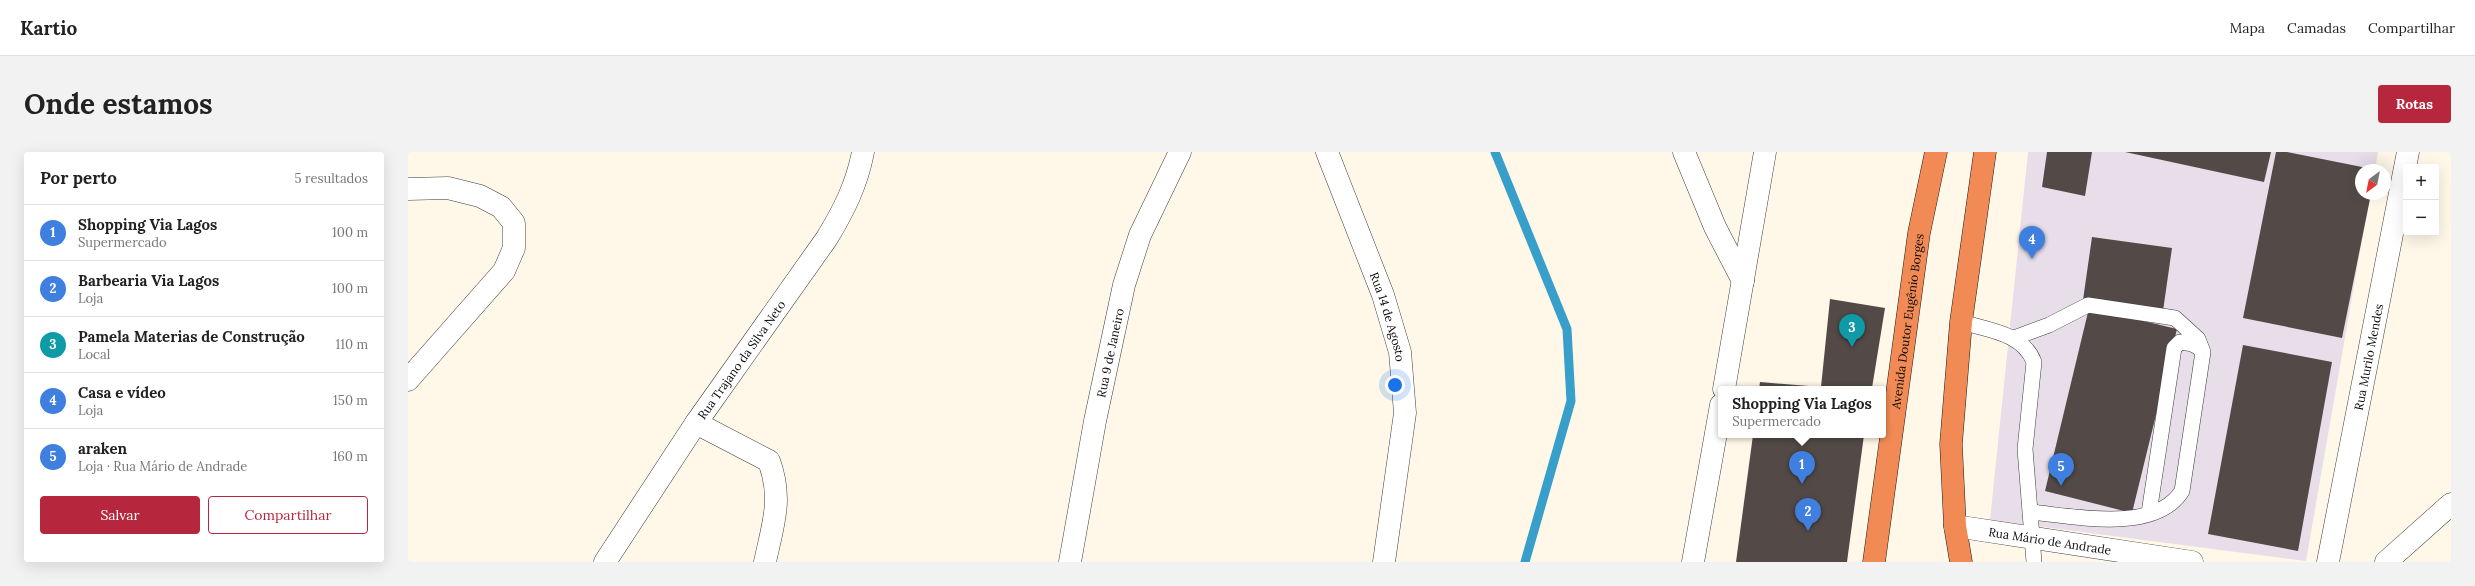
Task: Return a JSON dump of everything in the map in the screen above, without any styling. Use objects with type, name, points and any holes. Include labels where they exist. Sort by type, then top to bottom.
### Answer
[{"type":"highway","name":"Avenida Doutor Eugênio Borges","points":[[1874,562],[1919,233],[1936,152]]},
{"type":"highway","points":[[1961,562],[1955,526],[1951,444],[1961,322],[1985,152]]},
{"type":"street","name":"Rua Trajano da Silva Neto","points":[[606,562],[696,423],[827,238],[846,206],[858,176],[863,152]]},
{"type":"street","name":"Rua 9 de Janeiro","points":[[1070,562],[1095,421],[1124,285],[1140,235],[1180,152]]},
{"type":"street","name":"Rua 14 de Agosto","points":[[1327,152],[1380,288],[1400,352],[1405,413],[1384,562]]},
{"type":"street","points":[[1684,152],[1715,227],[1743,281]]},
{"type":"street","points":[[1725,386],[1764,152]]},
{"type":"street","name":"Rua Murilo Mendes","points":[[2328,562],[2408,152]]},
{"type":"street","points":[[408,189],[448,188],[480,196],[501,207],[514,223],[514,248],[504,271],[408,380]]},
{"type":"street","points":[[1694,562],[1718,422]]},
{"type":"street","points":[[696,423],[769,461],[776,480],[777,503],[765,562]]},
{"type":"street","points":[[2386,562],[2451,504]]},
{"type":"street","name":"Rua Mário de Andrade","points":[[1955,526],[2192,562]]},
{"type":"lane","points":[[2014,338],[2049,325],[2088,305],[2175,318],[2198,339],[2203,352],[2182,491],[2169,506],[2149,513],[2120,520],[2031,512]]},
{"type":"lane","points":[[1961,322],[2014,338],[2030,351],[2034,362],[2025,449],[2034,538],[2034,562]]},
{"type":"lane","points":[[2149,513],[2174,348],[2180,342],[2190,343],[2198,346],[2203,352]]},
{"type":"shaded area","points":[[2028,152],[2378,152],[2376,164],[2355,164],[2355,200],[2369,200],[2306,561],[1990,520]]},
{"type":"building","points":[[2047,152],[2092,152],[2085,196],[2042,187]]},
{"type":"building","points":[[2125,152],[2271,152],[2264,182]]},
{"type":"building","points":[[2276,152],[2287,152],[2355,166],[2355,200],[2370,200],[2342,338],[2243,318]]},
{"type":"building","points":[[2092,237],[2172,248],[2163,311],[2083,300]]},
{"type":"building","points":[[1830,299],[1885,308],[1872,386],[1821,386]]},
{"type":"building","points":[[2089,308],[2177,329],[2132,513],[2045,491]]},
{"type":"building","points":[[2243,345],[2332,362],[2298,551],[2208,534]]},
{"type":"building","points":[[1760,382],[1809,386],[1759,386]]},
{"type":"building","points":[[1753,438],[1864,438],[1847,562],[1736,562]]},
{"type":"waterway","points":[[1495,152],[1567,329],[1571,401],[1525,562]]},
{"type":"place","name":"Casa e vídeo","points":[[2032,259]]},
{"type":"place","name":"Pamela Materias de Construção","points":[[1852,347]]},
{"type":"place","name":"Shopping Via Lagos","points":[[1802,484]]},
{"type":"place","name":"araken","points":[[2061,486]]},
{"type":"place","name":"Barbearia Via Lagos","points":[[1808,531]]}]
